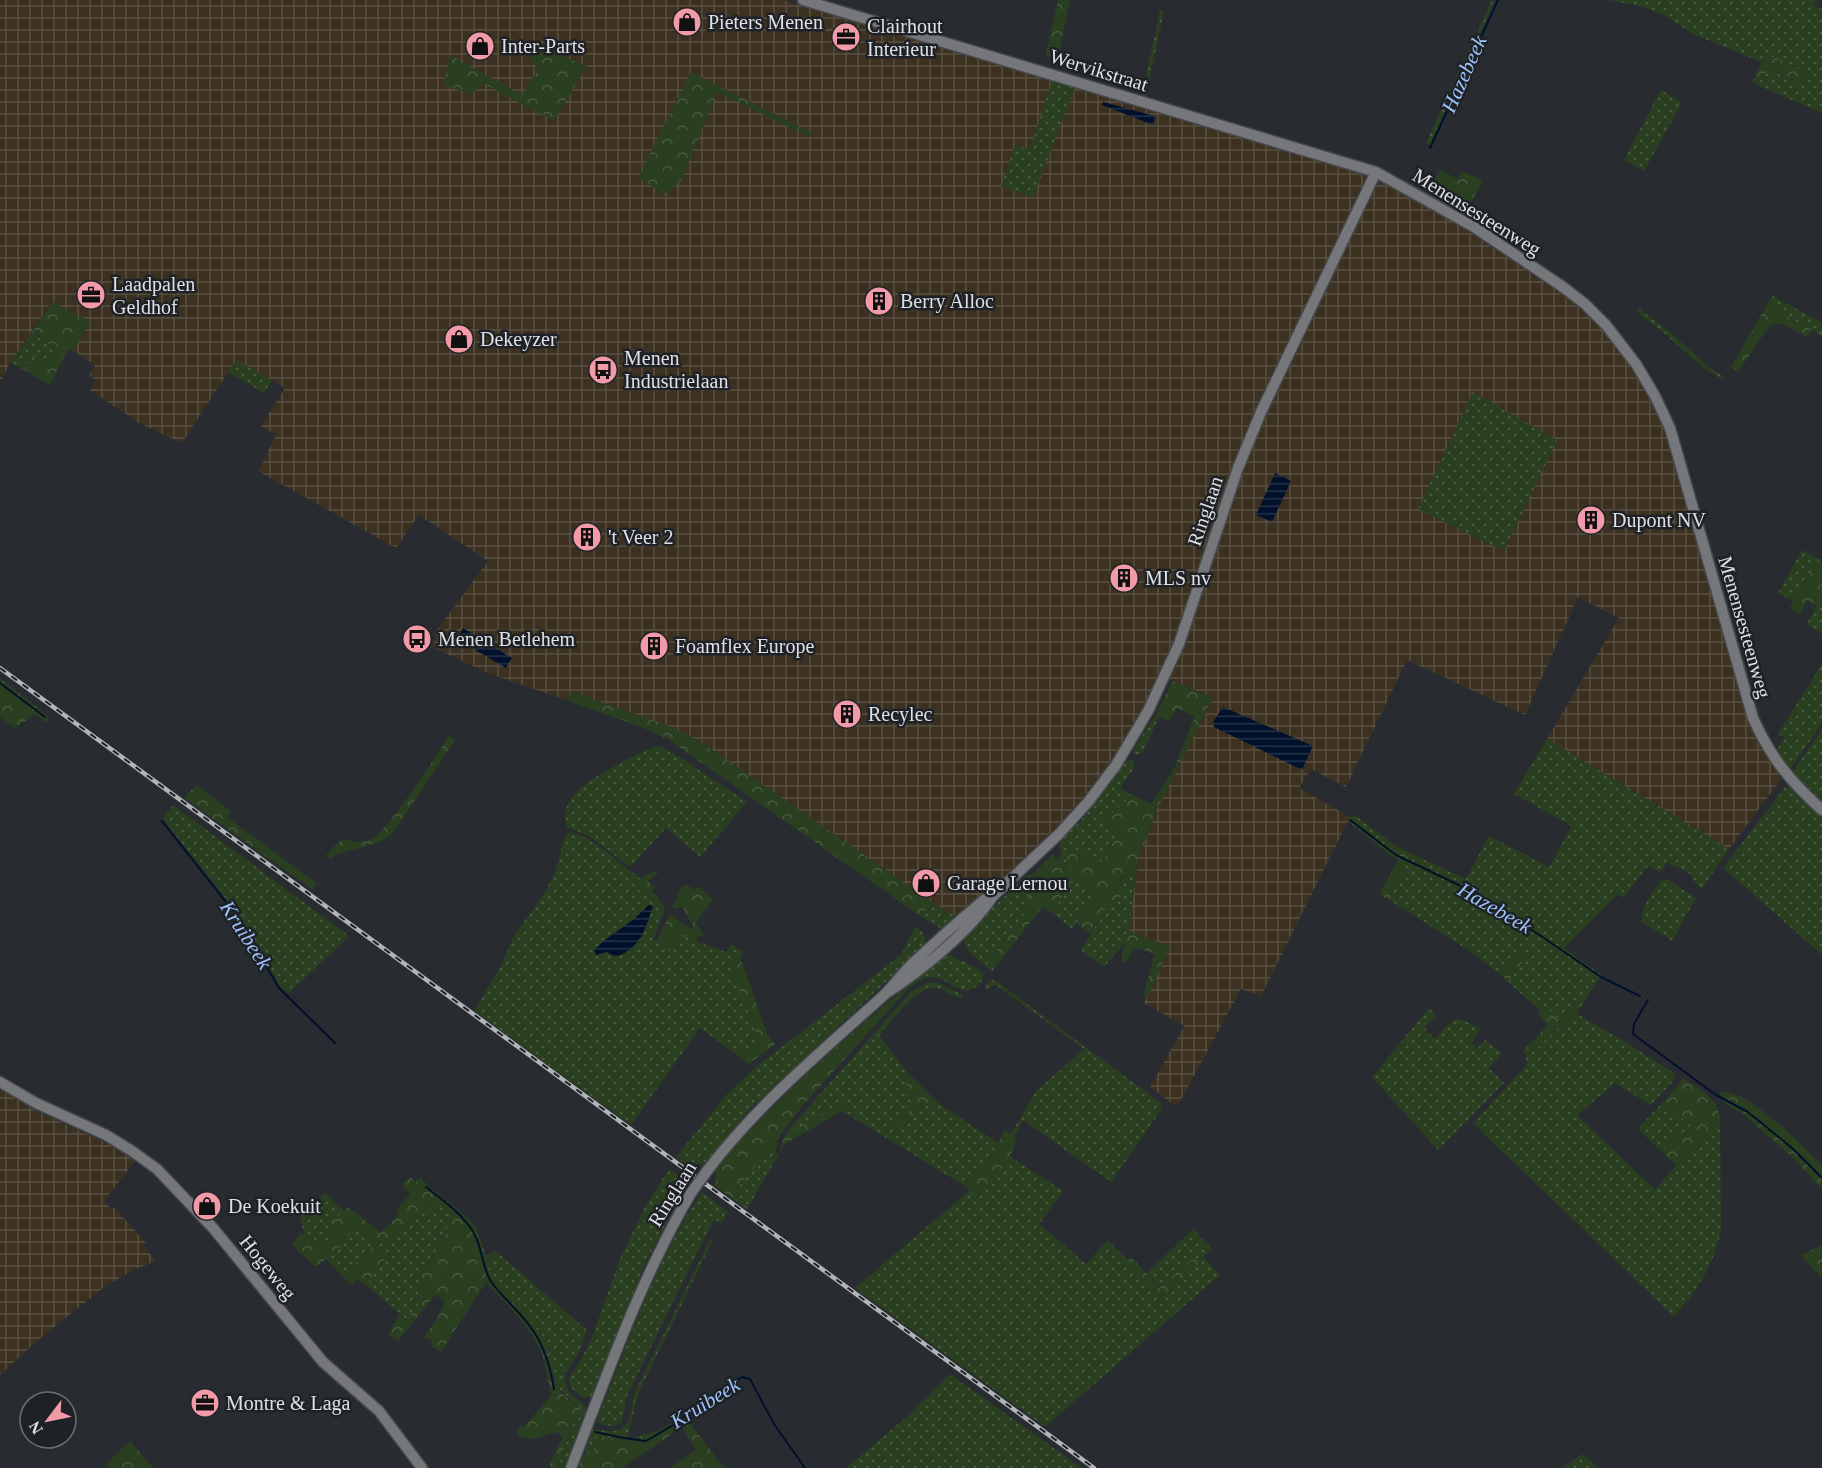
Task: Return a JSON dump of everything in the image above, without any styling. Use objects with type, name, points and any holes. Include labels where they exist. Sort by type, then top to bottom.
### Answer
[{"type":"street","name":"Wervikstraat","points":[[803,0],[1380,174]]},
{"type":"street","name":"Menensesteenweg","points":[[1380,174],[1474,227],[1563,287],[1606,325],[1636,364],[1670,428],[1754,718],[1773,757],[1788,776],[1822,810]]},
{"type":"street","name":"Ringlaan","points":[[572,1468],[645,1280],[691,1193],[707,1171],[743,1126],[783,1086],[885,994],[945,947],[984,909],[993,896],[1059,834],[1088,802],[1116,765],[1148,711],[1179,644],[1238,468],[1261,412],[1380,174]]},
{"type":"street","name":"Hogeweg","points":[[0,1082],[36,1103],[106,1135],[157,1169],[213,1228],[323,1362],[379,1412],[422,1468]]},
{"type":"shaded area","points":[[0,0],[784,0],[1373,175],[1463,228],[1555,289],[1599,324],[1630,362],[1654,403],[1672,447],[1750,723],[1782,778],[1729,849],[1547,739],[1619,618],[1578,597],[1525,715],[1407,660],[1346,787],[1311,769],[1299,788],[1350,817],[1261,996],[1241,989],[1177,1107],[1150,1087],[1184,1026],[1144,1003],[1170,947],[1129,931],[1138,859],[1158,807],[1213,698],[1160,675],[1119,750],[1070,814],[1020,863],[957,917],[698,740],[571,692],[568,701],[488,673],[430,646],[437,639],[433,635],[488,561],[419,515],[396,548],[258,471],[276,435],[261,426],[285,388],[236,360],[182,443],[139,423],[90,390],[96,380],[89,375],[95,365],[73,351],[90,322],[52,302],[10,363],[0,382]]},
{"type":"shaded area","points":[[0,1089],[34,1110],[106,1143],[135,1161],[104,1201],[112,1210],[114,1207],[146,1243],[143,1245],[156,1261],[131,1271],[103,1288],[37,1341],[0,1375]]},
{"type":"green space","points":[[1058,0],[1070,0],[1058,56],[1049,58],[1046,54]]},
{"type":"green space","points":[[1492,0],[1495,0],[1430,145],[1426,143]]},
{"type":"green space","points":[[1608,0],[1816,0],[1813,5],[1822,9],[1822,113],[1757,85],[1768,69],[1800,83],[1805,73],[1777,58],[1765,55],[1761,62],[1693,34],[1666,16],[1644,7]]},
{"type":"green space","points":[[1160,10],[1164,11],[1146,97],[1142,95]]},
{"type":"green space","points":[[517,38],[587,66],[554,121],[484,84],[470,94],[443,85],[450,55],[522,95],[538,70]]},
{"type":"green space","points":[[1765,55],[1777,58],[1805,73],[1801,83],[1768,69],[1757,85],[1752,82]]},
{"type":"green space","points":[[691,72],[811,132],[810,137],[717,92],[681,181],[665,195],[638,178]]},
{"type":"green space","points":[[1052,81],[1075,88],[1033,197],[1001,187],[1015,145],[1030,149]]},
{"type":"green space","points":[[1661,90],[1682,103],[1644,171],[1624,160]]},
{"type":"green space","points":[[1440,170],[1458,179],[1462,171],[1483,180],[1464,215],[1429,190]]},
{"type":"green space","points":[[1773,296],[1822,323],[1822,336],[1767,305]]},
{"type":"green space","points":[[52,302],[90,322],[73,351],[68,349],[50,385],[23,369],[32,355],[47,363],[55,348],[32,333]]},
{"type":"green space","points":[[1767,305],[1812,330],[1808,337],[1780,323],[1770,325],[1738,372],[1731,367]]},
{"type":"green space","points":[[1637,307],[1724,377],[1723,380],[1704,368],[1640,315]]},
{"type":"green space","points":[[32,333],[55,348],[47,364],[32,355],[23,369],[10,363]]},
{"type":"green space","points":[[236,360],[272,380],[264,393],[228,372]]},
{"type":"green space","points":[[1473,392],[1557,440],[1504,551],[1418,509]]},
{"type":"green space","points":[[1802,550],[1815,557],[1794,601],[1778,593]]},
{"type":"green space","points":[[1815,557],[1822,561],[1822,607],[1807,601],[1799,614],[1790,608]]},
{"type":"green space","points":[[1817,605],[1822,607],[1822,633],[1807,624]]},
{"type":"green space","points":[[1822,664],[1822,723],[1790,769],[1775,752],[1785,738],[1778,734]]},
{"type":"green space","points":[[0,678],[49,717],[46,723],[35,714],[15,728],[0,717]]},
{"type":"green space","points":[[1173,681],[1213,698],[1158,807],[1136,870],[1125,875],[1119,882],[1120,898],[1111,901],[1090,934],[1077,924],[1094,898],[1062,854],[1067,849],[1072,849],[1092,860],[1101,862],[1117,836],[1107,828],[1106,819],[1132,795],[1151,804],[1174,769],[1195,716],[1177,708],[1169,721],[1155,716]]},
{"type":"green space","points":[[571,691],[672,727],[698,740],[935,904],[919,915],[666,738],[568,701]]},
{"type":"green space","points":[[1155,716],[1159,717],[1143,752],[1138,755],[1133,753],[1133,750]]},
{"type":"green space","points":[[1822,729],[1822,802],[1792,773]]},
{"type":"green space","points":[[448,736],[455,740],[393,833],[380,842],[335,855],[331,859],[326,855],[342,839],[364,842],[370,840],[387,825]]},
{"type":"green space","points":[[1547,739],[1729,849],[1701,890],[1688,872],[1667,863],[1660,872],[1648,866],[1623,898],[1618,894],[1564,948],[1601,975],[1579,1010],[1573,1008],[1560,1018],[1548,1008],[1540,1010],[1508,982],[1523,963],[1519,951],[1500,974],[1468,950],[1388,899],[1410,853],[1466,879],[1489,836],[1549,867],[1572,826],[1514,794]]},
{"type":"green space","points":[[660,746],[747,802],[700,857],[666,828],[630,867],[589,836],[567,827],[565,815],[574,795],[594,778],[642,752]]},
{"type":"green space","points":[[1133,760],[1135,764],[1134,768],[1120,788],[1132,795],[1106,819],[1107,828],[1117,836],[1101,862],[1095,862],[1079,880],[1094,898],[1072,929],[1053,913],[1060,905],[1057,902],[1073,881],[1057,859],[1062,854],[1059,847],[1063,838],[1081,821],[1125,763]]},
{"type":"green space","points":[[196,785],[231,811],[227,817],[316,883],[313,890],[184,798]]},
{"type":"green space","points":[[1785,787],[1794,790],[1822,816],[1822,955],[1723,868]]},
{"type":"green space","points":[[173,805],[349,936],[289,993],[279,985],[239,915],[163,819]]},
{"type":"green space","points":[[1356,816],[1399,848],[1393,848],[1390,855],[1348,821],[1350,817]]},
{"type":"green space","points":[[568,833],[586,838],[640,878],[637,883],[642,892],[647,896],[657,898],[665,908],[653,940],[670,951],[679,935],[726,952],[732,944],[743,952],[739,959],[735,960],[760,1042],[736,1054],[700,1028],[631,1125],[474,1011],[500,968],[513,938],[547,889],[556,870],[563,842]],"holes":[[[648,905],[653,906],[642,937],[607,952],[601,943],[634,919]]]},
{"type":"green space","points":[[1394,848],[1410,853],[1388,899],[1379,894],[1399,859],[1390,855],[1390,851]]},
{"type":"green space","points":[[1053,854],[1073,881],[1053,913],[1042,907],[994,969],[987,963],[1034,901],[1019,888]]},
{"type":"green space","points":[[1136,870],[1129,931],[1124,943],[1104,967],[1081,950],[1111,901],[1117,900],[1119,885],[1123,878]]},
{"type":"green space","points":[[658,871],[648,881],[655,888],[652,891],[657,898],[645,895],[636,887],[637,884],[641,878]]},
{"type":"green space","points":[[1027,875],[1032,875],[1020,888],[1034,901],[987,962],[994,969],[993,972],[969,951],[964,935]]},
{"type":"green space","points":[[1663,880],[1668,880],[1696,898],[1672,941],[1642,922],[1643,911],[1650,896]]},
{"type":"green space","points":[[685,885],[695,889],[698,886],[713,900],[695,923],[705,935],[698,936],[696,941],[679,935],[670,951],[656,942],[670,914],[690,929],[694,928],[682,906],[672,908],[680,890]]},
{"type":"green space","points":[[935,904],[957,917],[947,928],[940,928],[919,915]]},
{"type":"green space","points":[[916,927],[924,934],[925,945],[746,1113],[703,1165],[698,1163],[694,1169],[676,1157],[728,1093],[755,1068],[902,954]]},
{"type":"green space","points":[[1129,931],[1170,947],[1147,998],[1143,996],[1155,954],[1138,948],[1133,949],[1127,961],[1121,963],[1124,943]]},
{"type":"green space","points":[[1519,950],[1525,950],[1528,955],[1508,982],[1500,974]]},
{"type":"green space","points":[[950,955],[962,962],[963,960],[983,973],[979,985],[971,990],[965,990],[944,980],[928,977],[907,990],[905,988],[939,958]]},
{"type":"green space","points":[[739,959],[768,1036],[775,1044],[749,1064],[736,1054],[760,1042],[733,974],[732,963]]},
{"type":"green space","points":[[991,980],[996,981],[1161,1103],[1162,1108],[1159,1113],[1111,1182],[1023,1120],[1014,1136],[1011,1134],[1036,1091],[1084,1049],[996,985],[987,991],[985,985]]},
{"type":"green space","points":[[936,982],[963,995],[962,999],[939,989],[925,990],[903,1007],[879,1035],[908,1073],[904,1081],[910,1092],[912,1103],[908,1112],[897,1119],[907,1125],[923,1104],[938,1103],[998,1143],[985,1168],[965,1186],[842,1111],[847,1106],[784,1137],[910,993],[926,983]]},
{"type":"green space","points":[[905,988],[907,990],[804,1104],[733,1194],[749,1206],[747,1209],[714,1185],[715,1171],[758,1122],[829,1054]]},
{"type":"green space","points":[[1429,1008],[1436,1016],[1424,1028],[1435,1039],[1454,1020],[1464,1020],[1480,1029],[1471,1043],[1478,1048],[1485,1040],[1502,1053],[1489,1068],[1504,1083],[1438,1150],[1372,1077]]},
{"type":"green space","points":[[1542,1008],[1548,1008],[1559,1018],[1573,1008],[1579,1010],[1572,1019],[1556,1029],[1538,1047],[1526,1055],[1523,1051],[1547,1026],[1538,1013]]},
{"type":"green space","points":[[1577,1014],[1675,1074],[1674,1080],[1651,1105],[1615,1083],[1577,1115],[1655,1190],[1720,1119],[1721,1231],[1709,1267],[1690,1298],[1674,1317],[1473,1123],[1525,1067],[1526,1055]]},
{"type":"green space","points":[[908,1073],[938,1103],[923,1104],[902,1128],[895,1125],[897,1119],[908,1112],[912,1103],[910,1092],[904,1081]]},
{"type":"green space","points":[[1683,1079],[1712,1099],[1720,1119],[1676,1165],[1662,1152],[1679,1132],[1684,1136],[1692,1127],[1663,1102]]},
{"type":"green space","points":[[1720,1092],[1746,1100],[1788,1132],[1822,1166],[1822,1189],[1792,1157],[1743,1114],[1723,1102]]},
{"type":"green space","points":[[842,1102],[847,1106],[842,1111],[785,1144],[779,1154],[784,1137]]},
{"type":"green space","points":[[1663,1102],[1692,1127],[1684,1136],[1679,1133],[1662,1152],[1638,1129]]},
{"type":"green space","points":[[1005,1130],[1016,1137],[1011,1155],[1000,1170],[972,1195],[965,1186],[985,1168]]},
{"type":"green space","points":[[779,1135],[775,1152],[779,1154],[749,1206],[733,1194]]},
{"type":"green space","points":[[1009,1156],[1063,1191],[1039,1224],[1086,1264],[1108,1240],[1163,1297],[1191,1260],[1161,1288],[1147,1273],[1193,1229],[1212,1249],[1203,1257],[1220,1275],[1045,1427],[855,1288],[969,1191],[972,1195],[1004,1165]]},
{"type":"green space","points":[[669,1169],[686,1180],[680,1189],[684,1191],[646,1261],[592,1396],[584,1398],[571,1388],[569,1381],[571,1375],[593,1335],[620,1259],[644,1209]]},
{"type":"green space","points":[[411,1177],[415,1182],[421,1177],[427,1185],[446,1200],[441,1207],[420,1211],[390,1241],[380,1241],[378,1249],[389,1253],[366,1285],[357,1279],[351,1285],[343,1277],[373,1245],[356,1226],[338,1249],[316,1267],[292,1245],[300,1234],[310,1237],[318,1244],[327,1242],[332,1233],[328,1225],[348,1207],[381,1233],[399,1215],[396,1211],[410,1194],[402,1184]]},
{"type":"green space","points":[[702,1192],[728,1212],[722,1223],[714,1220],[703,1241],[627,1396],[622,1422],[614,1426],[601,1425],[597,1421],[656,1275],[670,1246]]},
{"type":"green space","points":[[325,1193],[344,1211],[329,1225],[332,1233],[329,1240],[318,1244],[313,1238],[304,1234],[300,1215],[309,1200],[316,1204]]},
{"type":"green space","points":[[446,1200],[455,1207],[444,1224],[449,1228],[419,1280],[418,1304],[407,1320],[366,1285],[389,1253],[377,1249],[380,1240],[390,1241],[420,1211],[441,1207]]},
{"type":"green space","points":[[455,1207],[476,1227],[486,1256],[495,1251],[500,1255],[489,1264],[488,1273],[491,1280],[525,1315],[543,1338],[557,1387],[581,1409],[579,1418],[572,1423],[558,1468],[551,1468],[550,1464],[563,1437],[557,1432],[531,1439],[517,1434],[518,1429],[526,1425],[551,1395],[543,1357],[526,1326],[486,1282],[441,1352],[430,1345],[432,1341],[424,1337],[444,1304],[442,1299],[435,1295],[398,1341],[388,1335],[399,1315],[407,1320],[418,1304],[419,1280],[449,1229],[444,1224]]},
{"type":"green space","points":[[356,1226],[373,1245],[343,1277],[326,1259],[338,1249]]},
{"type":"green space","points":[[714,1238],[639,1392],[626,1440],[610,1437],[594,1451],[585,1453],[592,1430],[619,1430],[627,1423],[632,1411],[635,1392],[709,1242]]},
{"type":"green space","points":[[1822,1245],[1822,1274],[1820,1276],[1801,1255]]},
{"type":"green space","points":[[500,1255],[587,1330],[579,1353],[565,1378],[569,1391],[586,1409],[564,1468],[558,1468],[573,1423],[579,1418],[578,1405],[557,1387],[549,1350],[528,1319],[491,1280],[488,1273],[489,1264]]},
{"type":"green space","points":[[1131,1257],[1160,1288],[1191,1260],[1198,1260],[1199,1264],[1163,1298],[1127,1260]]},
{"type":"green space","points":[[950,1374],[1082,1468],[846,1468],[910,1414]]},
{"type":"green space","points":[[685,1417],[724,1468],[670,1468],[696,1450],[682,1427],[622,1468],[578,1468],[585,1453],[594,1451],[597,1436],[626,1440],[655,1432]]},
{"type":"green space","points":[[130,1441],[153,1468],[110,1468],[106,1464]]},
{"type":"green space","points":[[1582,1454],[1597,1466],[1596,1468],[1564,1467]]},
{"type":"water","points":[[1103,102],[1155,116],[1153,125],[1102,105]]},
{"type":"water","points":[[1275,473],[1291,481],[1272,522],[1256,515]]},
{"type":"water","points":[[463,628],[512,658],[506,668],[457,639]]},
{"type":"water","points":[[1223,707],[1313,746],[1302,770],[1214,727],[1213,722]]},
{"type":"water","points":[[649,905],[653,906],[644,930],[631,949],[615,957],[607,952],[596,955],[594,950]]},
{"type":"waterway","name":"Hazebeek","points":[[1430,148],[1498,0]]},
{"type":"waterway","name":"Kruibeek","points":[[0,683],[45,717]]},
{"type":"waterway","name":"Hazebeek","points":[[1350,820],[1396,855],[1465,888],[1504,910],[1601,977],[1640,996]]},
{"type":"waterway","name":"Kruibeek","points":[[162,821],[237,916],[279,988],[335,1043]]},
{"type":"waterway","name":"Hazebeek","points":[[1648,1000],[1634,1024],[1633,1034],[1716,1095],[1748,1112],[1792,1148],[1822,1178]]},
{"type":"waterway","name":"Kruibeek","points":[[426,1187],[453,1209],[475,1235],[486,1272],[492,1283],[525,1320],[539,1340],[554,1389]]},
{"type":"waterway","name":"Kruibeek","points":[[595,1432],[646,1441],[675,1424],[742,1377],[750,1379],[774,1424],[805,1468]]},
{"type":"railway","points":[[0,668],[1094,1468]]},
{"type":"place","name":"Pieters Menen","points":[[687,22]]},
{"type":"place","name":"Clairhout Interieur","points":[[846,37]]},
{"type":"place","name":"Inter-Parts","points":[[480,46]]},
{"type":"place","name":"Laadpalen Geldhof","points":[[91,295]]},
{"type":"place","name":"Berry Alloc","points":[[879,301]]},
{"type":"place","name":"Dekeyzer","points":[[459,339]]},
{"type":"place","name":"Menen Industrielaan","points":[[603,370]]},
{"type":"place","name":"Dupont NV","points":[[1591,520]]},
{"type":"place","name":"'t Veer 2","points":[[587,537]]},
{"type":"place","name":"MLS nv","points":[[1124,578]]},
{"type":"place","name":"Menen Betlehem","points":[[417,639]]},
{"type":"place","name":"Foamflex Europe","points":[[654,646]]},
{"type":"place","name":"Recylec","points":[[847,714]]},
{"type":"place","name":"Garage Lernou","points":[[926,883]]},
{"type":"place","name":"De Koekuit","points":[[207,1206]]},
{"type":"place","name":"Montre & Laga","points":[[205,1403]]}]
